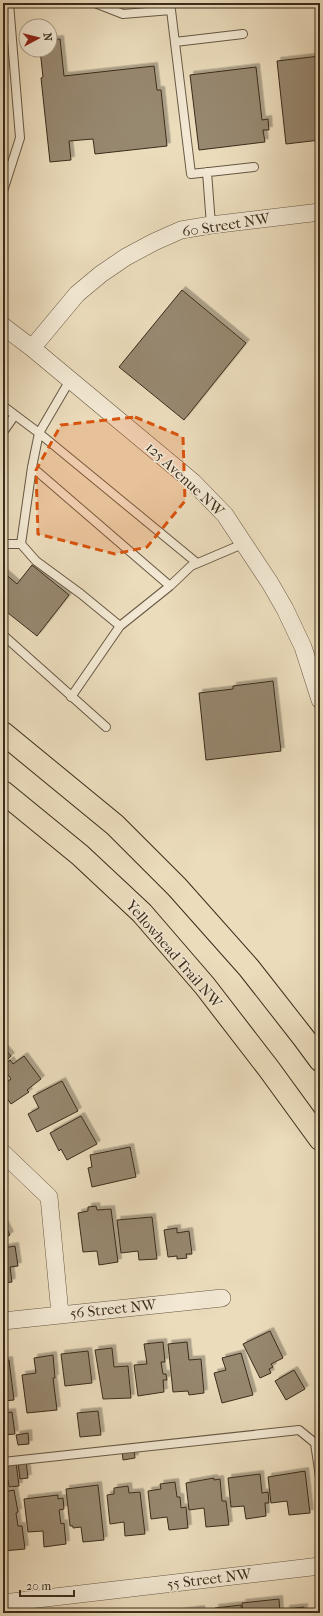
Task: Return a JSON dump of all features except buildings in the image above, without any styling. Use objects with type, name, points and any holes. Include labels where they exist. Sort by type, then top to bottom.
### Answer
[{"type":"highway","points":[[3,733],[115,825],[177,887],[249,968],[320,1060]]},
{"type":"highway","name":"Yellowhead Trail NW","points":[[3,792],[80,855],[142,913],[205,986],[269,1069],[320,1139]]},
{"type":"street","name":"60 Street NW","points":[[32,348],[77,294],[101,274],[126,257],[168,236],[181,230],[211,225],[320,212]]},
{"type":"street","name":"125 Avenue NW","points":[[3,326],[32,348],[193,482],[225,515],[245,543],[285,609],[302,647],[320,700]]},
{"type":"street","points":[[3,1153],[49,1197],[60,1314]]},
{"type":"street","name":"56 Street NW","points":[[3,1320],[222,1298]]},
{"type":"street","name":"55 Street NW","points":[[3,1603],[320,1566]]},
{"type":"lane","points":[[3,191],[20,138],[9,3]]},
{"type":"lane","points":[[94,3],[123,14],[171,10],[191,174],[254,167]]},
{"type":"lane","points":[[174,42],[243,34]]},
{"type":"lane","points":[[207,172],[211,225]]},
{"type":"lane","points":[[21,544],[32,467],[39,433],[70,380]]},
{"type":"lane","points":[[3,406],[39,433],[197,563]]},
{"type":"lane","points":[[3,432],[15,415]]},
{"type":"lane","points":[[32,467],[170,586]]},
{"type":"lane","points":[[71,697],[120,626],[170,586],[191,566],[245,543]]},
{"type":"lane","points":[[3,544],[21,544],[36,561],[81,594],[120,626]]},
{"type":"lane","points":[[3,635],[106,727]]},
{"type":"lane","points":[[3,1462],[299,1430],[315,1443],[320,1477]]},
{"type":"highlighted area","points":[[135,417],[183,437],[185,501],[147,547],[115,554],[38,534],[36,470],[61,425]]}]
